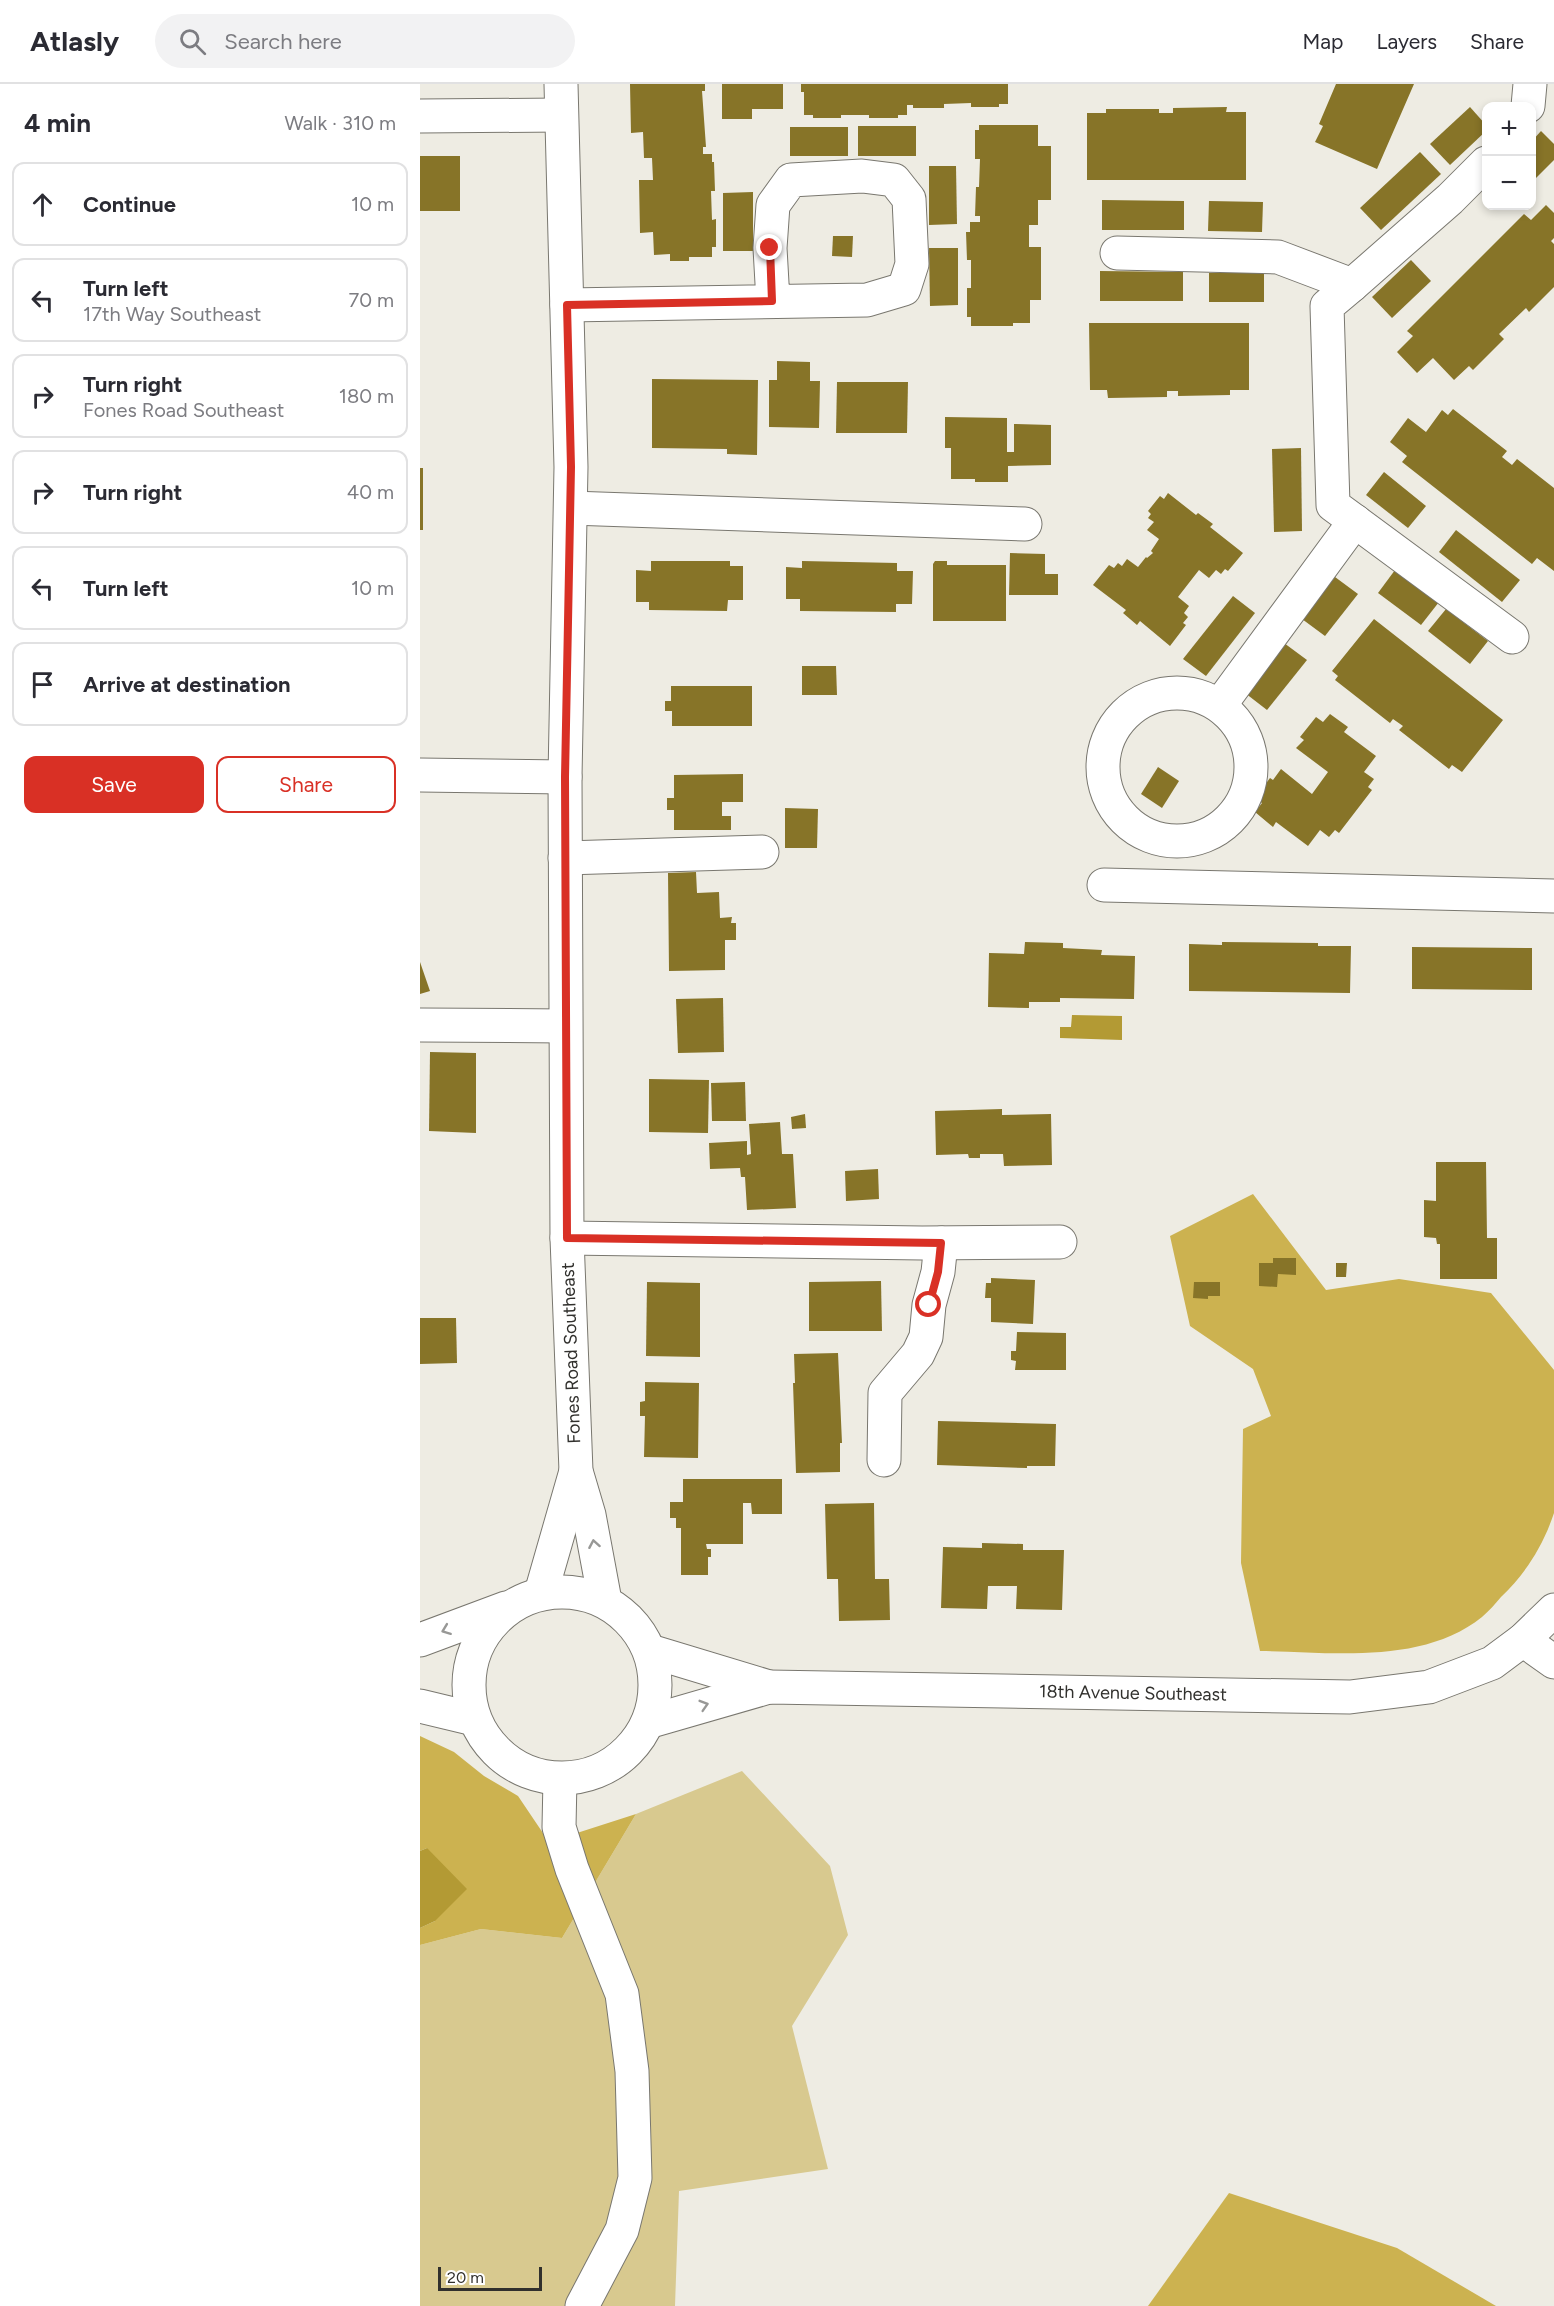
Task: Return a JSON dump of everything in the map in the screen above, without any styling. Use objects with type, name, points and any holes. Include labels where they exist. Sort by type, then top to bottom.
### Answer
[{"type":"street","points":[[1528,102],[1530,84]]},
{"type":"street","points":[[420,116],[561,100]]},
{"type":"street","name":"Fones Road Southeast","points":[[561,100],[571,508],[565,777],[567,1238],[576,1471],[589,1515],[605,1601]]},
{"type":"street","points":[[1482,167],[1450,199],[1327,306],[1333,505],[1512,638]]},
{"type":"street","points":[[567,305],[867,300],[903,289],[912,264],[909,199],[894,180],[862,176],[791,180],[773,206],[770,248],[772,301]]},
{"type":"street","points":[[1117,252],[1278,257],[1352,285]]},
{"type":"street","points":[[571,508],[1025,524]]},
{"type":"street","points":[[1220,705],[1355,521]]},
{"type":"street","points":[[1165,693],[1194,694],[1220,705],[1244,732],[1251,760],[1249,788],[1235,814],[1213,832],[1186,841],[1157,839],[1130,826],[1111,804],[1102,777],[1104,748],[1116,722],[1138,704],[1165,693]]},
{"type":"street","points":[[420,775],[565,777]]},
{"type":"street","points":[[565,858],[762,852]]},
{"type":"street","points":[[1104,885],[1554,896]]},
{"type":"street","points":[[420,1025],[565,1026]]},
{"type":"street","points":[[567,1238],[941,1243],[1060,1242]]},
{"type":"street","points":[[884,1460],[885,1393],[918,1354],[926,1337],[929,1305],[938,1272],[941,1243]]},
{"type":"street","name":"Fones Road Southeast","points":[[541,1593],[576,1471]]},
{"type":"street","points":[[420,1640],[541,1593],[574,1592],[605,1601],[632,1622],[650,1651],[656,1686],[648,1722],[627,1752],[596,1772],[560,1779],[524,1771],[494,1749],[474,1719],[468,1687],[473,1656],[487,1628],[511,1606]]},
{"type":"street","name":"18th Avenue Southeast","points":[[650,1651],[769,1687],[1350,1697],[1429,1687],[1492,1663],[1523,1640],[1554,1610]]},
{"type":"street","points":[[1523,1640],[1554,1662]]},
{"type":"street","name":"18th Avenue Southeast","points":[[648,1722],[769,1687]]},
{"type":"street","points":[[420,1706],[474,1719]]},
{"type":"street","points":[[560,1779],[559,1827],[572,1869],[622,1994],[632,2071],[635,2178],[622,2229],[582,2306]]},
{"type":"shaded area","points":[[1072,1015],[1122,1016],[1122,1040],[1060,1038],[1060,1027],[1071,1027]]},
{"type":"shaded area","points":[[1253,1194],[1326,1290],[1399,1279],[1491,1293],[1554,1370],[1554,1513],[1550,1525],[1533,1558],[1518,1578],[1485,1615],[1458,1632],[1432,1643],[1376,1652],[1260,1651],[1241,1563],[1243,1429],[1271,1416],[1253,1369],[1190,1326],[1170,1236]]},
{"type":"shaded area","points":[[420,1736],[454,1752],[484,1776],[518,1796],[549,1842],[636,1814],[562,1938],[481,1929],[420,1945],[420,1928],[435,1921],[427,1848],[420,1851]]},
{"type":"shaded area","points":[[742,1771],[830,1866],[848,1935],[792,2026],[828,2169],[679,2191],[675,2306],[420,2306],[420,1945],[481,1929],[562,1938],[636,1814]]},
{"type":"shaded area","points":[[427,1848],[467,1889],[435,1921],[420,1928],[420,1851]]},
{"type":"shaded area","points":[[1229,2193],[1397,2248],[1496,2306],[1148,2306]]},
{"type":"building","points":[[630,84],[705,84],[705,91],[702,91],[706,147],[703,147],[703,154],[712,154],[712,162],[714,162],[715,191],[711,191],[712,220],[716,219],[716,247],[712,247],[712,257],[689,257],[689,261],[670,261],[670,254],[654,255],[653,232],[640,233],[639,180],[653,180],[652,158],[644,158],[643,132],[631,133]]},
{"type":"building","points":[[722,84],[783,84],[783,109],[752,109],[752,119],[722,119]]},
{"type":"building","points":[[801,84],[1008,84],[1008,104],[999,104],[999,107],[971,107],[971,103],[944,104],[944,108],[913,108],[913,105],[907,105],[907,115],[898,115],[898,118],[841,115],[841,118],[813,118],[813,115],[804,115],[804,92],[801,92]]},
{"type":"building","points":[[1336,84],[1414,84],[1377,169],[1315,142],[1323,126],[1319,124]]},
{"type":"building","points":[[1227,107],[1226,112],[1246,112],[1246,180],[1087,180],[1087,113],[1106,113],[1106,109],[1159,109],[1159,113],[1173,113],[1173,108]]},
{"type":"building","points":[[1470,107],[1482,120],[1482,135],[1450,165],[1430,144]]},
{"type":"building","points":[[979,125],[1038,125],[1038,146],[1051,146],[1051,200],[1038,200],[1038,225],[1029,225],[1029,247],[1041,247],[1041,300],[1030,300],[1030,323],[1013,323],[1013,326],[971,326],[971,317],[967,317],[967,288],[971,288],[971,260],[967,260],[966,232],[970,232],[970,222],[980,222],[980,216],[975,216],[980,159],[975,159],[975,130],[979,130]]},
{"type":"building","points":[[858,126],[916,126],[916,156],[858,156]]},
{"type":"building","points":[[790,127],[848,127],[848,156],[790,156]]},
{"type":"building","points":[[1541,131],[1554,144],[1554,160],[1536,178],[1536,156],[1536,137]]},
{"type":"building","points":[[1420,152],[1441,174],[1381,230],[1360,208]]},
{"type":"building","points":[[420,156],[460,156],[460,211],[420,211]]},
{"type":"building","points":[[929,166],[956,166],[957,224],[929,225]]},
{"type":"building","points":[[753,192],[753,251],[723,251],[723,193]]},
{"type":"building","points":[[1102,200],[1184,201],[1184,230],[1102,230]]},
{"type":"building","points":[[1209,201],[1263,202],[1262,232],[1208,231]]},
{"type":"building","points":[[1546,205],[1554,213],[1554,238],[1551,241],[1554,244],[1554,287],[1529,312],[1526,308],[1499,334],[1504,339],[1473,370],[1469,366],[1454,380],[1433,358],[1417,373],[1397,352],[1413,336],[1407,331],[1524,214],[1531,220]]},
{"type":"building","points":[[833,236],[853,236],[852,257],[832,256]]},
{"type":"building","points":[[929,248],[958,248],[958,305],[930,306]]},
{"type":"building","points":[[1411,260],[1431,281],[1392,318],[1372,297]]},
{"type":"building","points":[[1100,271],[1183,272],[1183,301],[1100,301]]},
{"type":"building","points":[[1209,273],[1264,273],[1264,302],[1209,302]]},
{"type":"building","points":[[1089,323],[1249,323],[1249,390],[1230,390],[1230,395],[1178,396],[1178,391],[1167,391],[1167,397],[1108,398],[1107,390],[1090,390]]},
{"type":"building","points":[[777,361],[810,362],[810,381],[820,381],[819,428],[769,427],[769,380],[777,380]]},
{"type":"building","points":[[652,379],[758,380],[757,455],[727,454],[727,449],[652,448]]},
{"type":"building","points":[[837,382],[908,382],[907,433],[836,433]]},
{"type":"building","points":[[1453,409],[1507,451],[1502,457],[1512,465],[1517,459],[1554,488],[1554,571],[1537,558],[1532,564],[1402,462],[1407,456],[1390,442],[1408,418],[1426,432],[1442,410],[1448,415]]},
{"type":"building","points":[[945,417],[1007,418],[1007,452],[1014,452],[1014,424],[1051,425],[1051,465],[1008,466],[1008,482],[951,479],[951,448],[945,448]]},
{"type":"building","points":[[1301,448],[1302,531],[1274,532],[1272,449]]},
{"type":"building","points":[[420,468],[423,468],[423,530],[420,530]]},
{"type":"building","points":[[1384,472],[1426,506],[1408,528],[1366,495]]},
{"type":"building","points":[[1168,493],[1196,515],[1198,513],[1213,524],[1210,527],[1243,553],[1228,571],[1225,569],[1221,574],[1216,570],[1209,578],[1199,570],[1178,597],[1189,606],[1184,613],[1188,617],[1183,623],[1186,625],[1170,646],[1140,621],[1137,625],[1123,613],[1126,610],[1093,585],[1109,565],[1114,568],[1118,563],[1122,566],[1127,559],[1138,567],[1146,557],[1153,553],[1151,551],[1159,539],[1147,530],[1154,522],[1148,518],[1151,514],[1148,511],[1160,496],[1164,499]]},
{"type":"building","points":[[1456,530],[1520,580],[1502,602],[1439,552]]},
{"type":"building","points":[[1010,553],[1045,554],[1045,574],[1058,574],[1058,595],[1009,595]]},
{"type":"building","points":[[651,561],[730,561],[730,566],[743,566],[743,600],[728,600],[727,611],[649,610],[649,602],[636,602],[636,570],[651,571]]},
{"type":"building","points":[[802,561],[897,563],[897,571],[913,571],[912,604],[896,604],[896,612],[800,611],[800,599],[786,599],[786,567],[802,568]]},
{"type":"building","points":[[935,561],[947,561],[947,565],[1006,565],[1006,621],[933,621],[933,564]]},
{"type":"building","points":[[1395,570],[1439,602],[1421,625],[1378,593]]},
{"type":"building","points":[[1335,577],[1358,594],[1325,636],[1302,619]]},
{"type":"building","points":[[1233,596],[1255,613],[1206,676],[1183,659]]},
{"type":"building","points":[[1446,609],[1488,641],[1470,664],[1428,631]]},
{"type":"building","points":[[1374,619],[1503,720],[1462,772],[1452,765],[1449,769],[1399,730],[1403,726],[1393,719],[1390,723],[1335,680],[1338,676],[1332,671]]},
{"type":"building","points":[[1284,643],[1307,660],[1267,710],[1245,693]]},
{"type":"building","points":[[802,666],[836,666],[837,695],[802,695]]},
{"type":"building","points":[[671,686],[752,686],[752,726],[672,726],[672,711],[665,711],[665,701],[671,701]]},
{"type":"building","points":[[1330,714],[1348,727],[1344,732],[1376,756],[1364,772],[1374,779],[1368,787],[1372,790],[1339,833],[1335,830],[1329,837],[1320,830],[1308,846],[1276,822],[1273,827],[1255,812],[1262,803],[1255,798],[1270,778],[1273,780],[1281,769],[1312,794],[1328,772],[1296,748],[1304,740],[1300,737],[1316,717],[1323,722]]},
{"type":"building","points":[[1158,767],[1179,781],[1162,808],[1141,794]]},
{"type":"building","points":[[743,774],[743,802],[722,802],[722,816],[731,816],[731,830],[674,830],[674,810],[667,810],[667,798],[674,798],[674,775]]},
{"type":"building","points":[[785,808],[818,809],[817,848],[785,848]]},
{"type":"building","points":[[696,872],[697,893],[719,892],[720,918],[732,917],[731,923],[736,923],[736,940],[725,940],[725,970],[669,971],[668,873]]},
{"type":"building","points":[[1025,942],[1063,943],[1063,948],[1102,950],[1101,955],[1135,956],[1134,999],[1060,998],[1060,1002],[1029,1002],[1029,1008],[988,1007],[989,953],[1024,954]]},
{"type":"building","points":[[1222,942],[1318,943],[1318,946],[1351,946],[1350,993],[1189,991],[1189,944],[1222,945]]},
{"type":"building","points":[[1412,947],[1532,948],[1532,990],[1412,989]]},
{"type":"building","points":[[420,962],[430,991],[420,994]]},
{"type":"building","points":[[723,998],[724,1052],[678,1053],[676,999]]},
{"type":"building","points":[[430,1052],[476,1053],[476,1133],[429,1131]]},
{"type":"building","points":[[649,1079],[709,1080],[708,1133],[649,1132]]},
{"type":"building","points":[[745,1082],[746,1121],[712,1121],[711,1083]]},
{"type":"building","points":[[1002,1109],[1002,1115],[1051,1114],[1052,1165],[1004,1166],[1003,1154],[980,1154],[980,1158],[969,1158],[968,1154],[936,1155],[935,1111]]},
{"type":"building","points":[[805,1114],[806,1128],[792,1129],[791,1117]]},
{"type":"building","points":[[780,1122],[782,1154],[793,1154],[796,1208],[747,1210],[745,1177],[741,1177],[740,1168],[710,1169],[709,1143],[747,1141],[747,1155],[751,1154],[749,1124]]},
{"type":"building","points":[[1436,1162],[1486,1162],[1487,1238],[1497,1238],[1497,1279],[1440,1279],[1440,1244],[1437,1244],[1436,1238],[1424,1237],[1424,1200],[1436,1201]]},
{"type":"building","points":[[878,1169],[879,1199],[846,1201],[845,1171]]},
{"type":"building","points":[[1273,1258],[1296,1258],[1296,1275],[1278,1274],[1277,1287],[1259,1286],[1259,1263],[1273,1263]]},
{"type":"building","points":[[1336,1263],[1347,1263],[1346,1277],[1336,1277]]},
{"type":"building","points":[[991,1278],[1035,1280],[1033,1324],[991,1322],[991,1298],[985,1298],[986,1283],[991,1283]]},
{"type":"building","points":[[881,1281],[882,1331],[809,1331],[809,1282]]},
{"type":"building","points":[[647,1282],[700,1283],[700,1357],[646,1356]]},
{"type":"building","points":[[1194,1282],[1220,1282],[1220,1296],[1208,1296],[1208,1299],[1193,1298]]},
{"type":"building","points":[[420,1318],[456,1318],[457,1363],[420,1364]]},
{"type":"building","points":[[1017,1332],[1066,1333],[1066,1370],[1015,1370],[1016,1361],[1011,1360],[1011,1351],[1016,1351]]},
{"type":"building","points":[[838,1353],[842,1443],[840,1443],[840,1472],[796,1473],[794,1354]]},
{"type":"building","points":[[645,1382],[699,1383],[698,1458],[644,1457],[645,1416],[640,1416],[640,1402],[645,1401]]},
{"type":"building","points":[[938,1421],[1056,1424],[1055,1466],[1027,1466],[1027,1468],[937,1465]]},
{"type":"building","points":[[683,1479],[782,1479],[782,1514],[752,1514],[751,1503],[743,1503],[743,1544],[706,1544],[707,1549],[711,1549],[711,1557],[708,1557],[708,1575],[681,1575],[681,1528],[676,1528],[676,1518],[670,1518],[670,1502],[683,1502]]},
{"type":"building","points":[[874,1503],[875,1579],[889,1579],[890,1620],[839,1621],[838,1579],[827,1579],[825,1504]]},
{"type":"building","points":[[982,1543],[1023,1544],[1023,1550],[1064,1550],[1062,1610],[1016,1609],[1017,1586],[988,1586],[987,1609],[941,1608],[943,1547],[982,1548]]},
{"type":"route","points":[[770,248],[772,301],[567,305],[571,539],[565,777],[567,1238],[941,1243],[938,1272],[929,1305]]}]
